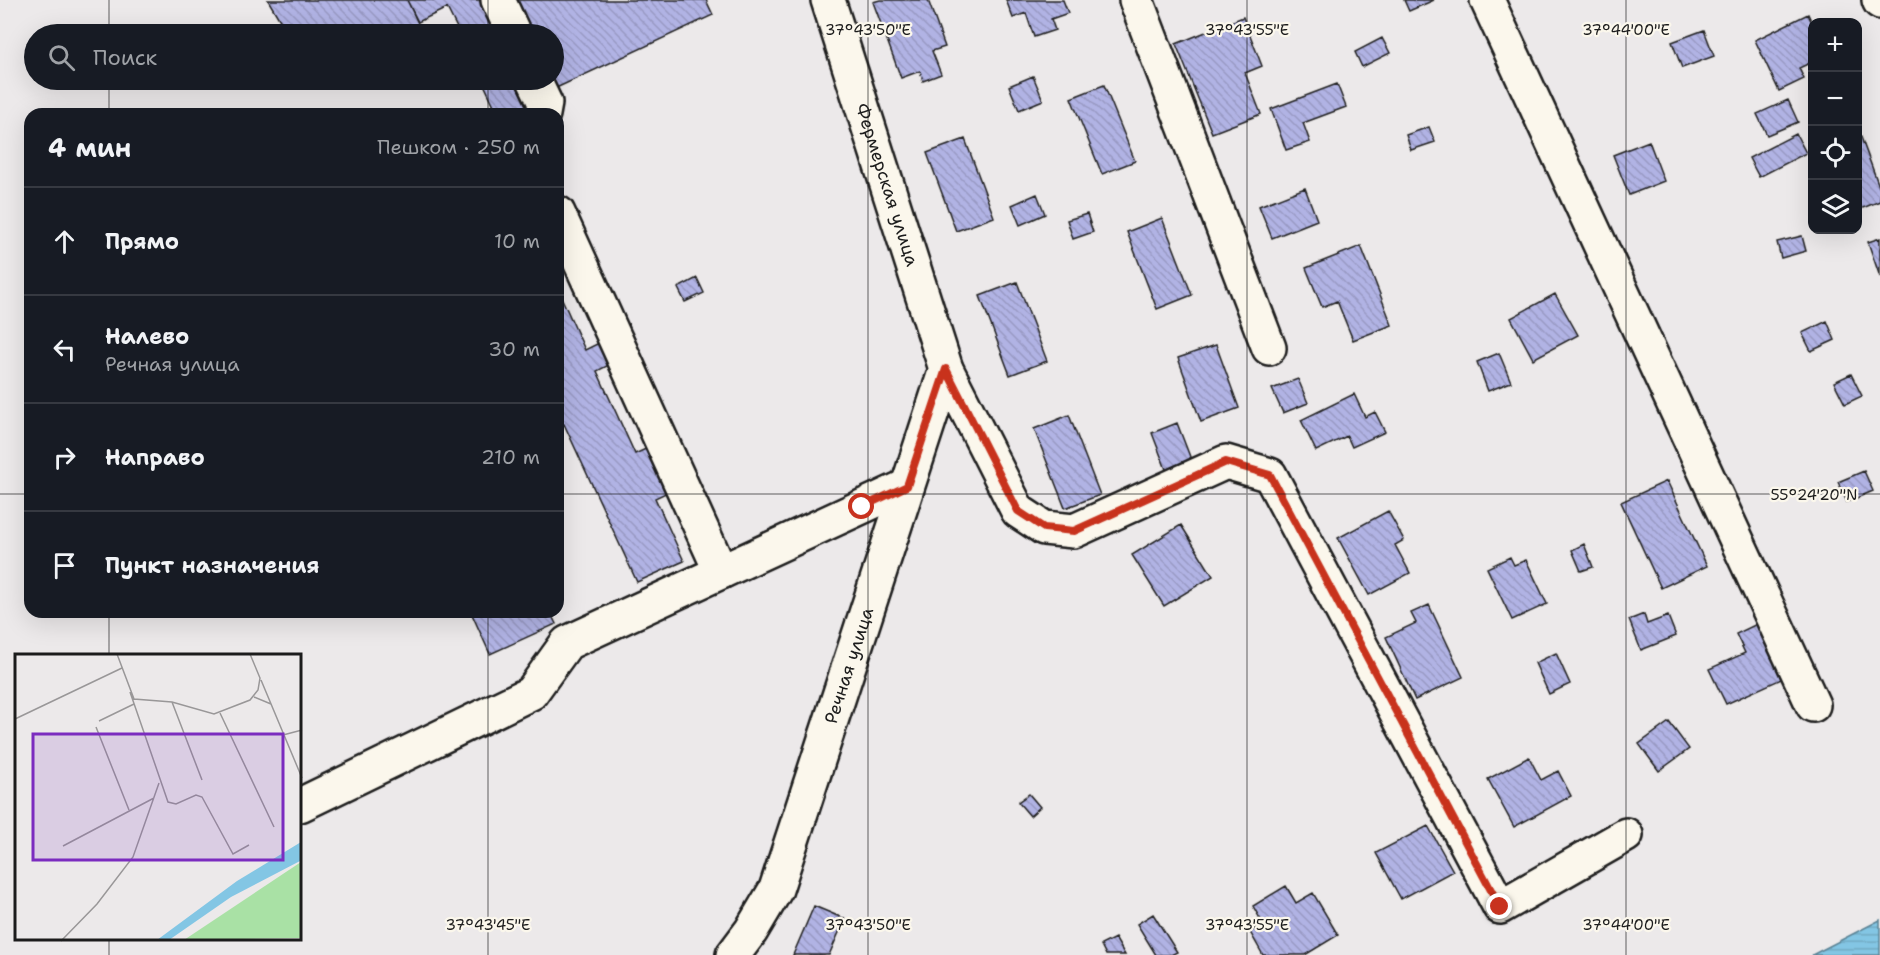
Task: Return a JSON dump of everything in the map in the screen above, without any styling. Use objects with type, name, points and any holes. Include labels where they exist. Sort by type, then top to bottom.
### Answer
[{"type":"street","points":[[498,0],[509,24]]},
{"type":"street","name":"Фермерская улица","points":[[828,0],[946,369],[1018,511],[1044,528],[1074,531],[1226,462],[1270,475],[1500,907],[1626,835]]},
{"type":"street","points":[[1136,0],[1269,348]]},
{"type":"street","points":[[1487,0],[1813,705]]},
{"type":"street","points":[[539,90],[545,103],[544,108]]},
{"type":"street","points":[[564,226],[721,572]]},
{"type":"street","name":"Речная улица","points":[[733,955],[751,931],[776,889],[946,369]]},
{"type":"street","points":[[302,804],[531,693],[567,643],[907,486]]},
{"type":"water","points":[[1880,920],[1880,955],[1812,955]]},
{"type":"building","points":[[268,0],[407,0],[418,24],[282,24]]},
{"type":"building","points":[[407,0],[482,0],[493,24],[455,24],[447,8],[418,22]]},
{"type":"building","points":[[512,0],[706,0],[713,15],[564,84],[564,24],[523,24]]},
{"type":"building","points":[[928,0],[945,47],[932,51],[941,74],[923,81],[920,71],[901,78],[873,2]]},
{"type":"building","points":[[1006,0],[1063,0],[1068,13],[1051,19],[1055,30],[1034,37],[1026,13],[1013,18]]},
{"type":"building","points":[[1404,0],[1434,0],[1409,11]]},
{"type":"building","points":[[1808,14],[1808,64],[1799,68],[1804,79],[1779,91],[1755,40]]},
{"type":"building","points":[[1243,17],[1262,66],[1245,73],[1261,114],[1212,133],[1176,44]]},
{"type":"building","points":[[1704,30],[1714,56],[1682,68],[1672,42]]},
{"type":"building","points":[[1382,38],[1390,53],[1362,67],[1355,52]]},
{"type":"building","points":[[1033,76],[1043,100],[1019,110],[1009,86]]},
{"type":"building","points":[[1337,84],[1346,107],[1303,123],[1310,142],[1286,150],[1271,109]]},
{"type":"building","points":[[1104,85],[1135,161],[1102,174],[1071,98]]},
{"type":"building","points":[[487,90],[525,90],[534,108],[495,108]]},
{"type":"building","points":[[1788,100],[1798,122],[1767,135],[1757,114]]},
{"type":"building","points":[[1429,127],[1435,142],[1411,150],[1406,135]]},
{"type":"building","points":[[1796,134],[1806,153],[1759,177],[1749,158]]},
{"type":"building","points":[[965,139],[994,217],[956,231],[927,153]]},
{"type":"building","points":[[1862,140],[1880,189],[1880,201],[1862,208]]},
{"type":"building","points":[[1649,141],[1664,181],[1629,195],[1613,155]]},
{"type":"building","points":[[1305,188],[1317,220],[1272,238],[1259,206]]},
{"type":"building","points":[[1037,194],[1045,214],[1020,225],[1012,205]]},
{"type":"building","points":[[1087,214],[1093,232],[1073,239],[1067,220]]},
{"type":"building","points":[[1162,218],[1192,295],[1157,309],[1127,232]]},
{"type":"building","points":[[1802,236],[1806,251],[1781,258],[1777,242]]},
{"type":"building","points":[[1880,238],[1880,277],[1868,242]]},
{"type":"building","points":[[1361,246],[1392,325],[1353,340],[1337,301],[1322,307],[1306,268]]},
{"type":"building","points":[[697,278],[704,293],[685,302],[678,288]]},
{"type":"building","points":[[1017,282],[1047,361],[1010,375],[980,296]]},
{"type":"building","points":[[1555,294],[1578,335],[1533,359],[1511,318]]},
{"type":"building","points":[[564,303],[585,350],[599,343],[609,365],[597,371],[635,454],[650,447],[670,491],[655,498],[684,561],[637,582],[564,424]]},
{"type":"building","points":[[1827,321],[1835,340],[1811,351],[1802,333]]},
{"type":"building","points":[[1216,345],[1239,408],[1201,422],[1178,358]]},
{"type":"building","points":[[1499,353],[1511,382],[1488,391],[1477,362]]},
{"type":"building","points":[[1851,374],[1862,396],[1845,404],[1834,382]]},
{"type":"building","points":[[1298,379],[1308,403],[1283,413],[1272,389]]},
{"type":"building","points":[[1354,394],[1365,417],[1375,412],[1385,432],[1352,447],[1347,436],[1316,451],[1301,420]]},
{"type":"building","points":[[1069,415],[1100,495],[1065,508],[1034,429]]},
{"type":"building","points":[[1177,423],[1192,462],[1167,472],[1152,433]]},
{"type":"building","points":[[1864,471],[1873,491],[1847,502],[1838,482]]},
{"type":"building","points":[[1667,481],[1707,566],[1661,588],[1621,502]]},
{"type":"building","points":[[1388,511],[1404,540],[1395,545],[1410,573],[1369,595],[1338,538]]},
{"type":"building","points":[[1181,525],[1213,576],[1164,606],[1132,555]]},
{"type":"building","points":[[1584,544],[1593,567],[1581,571],[1572,550]]},
{"type":"building","points":[[1510,557],[1514,565],[1526,560],[1547,604],[1512,620],[1487,568]]},
{"type":"building","points":[[1429,605],[1463,677],[1415,700],[1386,637],[1416,623],[1411,613]]},
{"type":"building","points":[[1644,614],[1647,624],[1668,616],[1676,636],[1641,650],[1629,620]]},
{"type":"building","points":[[474,618],[553,618],[556,624],[490,654]]},
{"type":"building","points":[[1763,621],[1788,676],[1726,704],[1709,669],[1745,653],[1736,634]]},
{"type":"building","points":[[1556,653],[1570,684],[1549,694],[1535,663]]},
{"type":"building","points":[[1669,722],[1689,749],[1659,771],[1639,744]]},
{"type":"building","points":[[1529,757],[1541,780],[1558,771],[1571,796],[1514,827],[1488,779]]},
{"type":"building","points":[[1029,794],[1040,807],[1030,816],[1018,802]]},
{"type":"building","points":[[1428,826],[1453,871],[1401,899],[1376,853]]},
{"type":"building","points":[[1286,886],[1296,903],[1313,893],[1338,935],[1305,955],[1263,955],[1250,932],[1263,924],[1253,906]]},
{"type":"building","points":[[814,906],[845,919],[829,955],[793,955]]},
{"type":"building","points":[[1153,914],[1177,952],[1171,955],[1156,955],[1137,924]]},
{"type":"building","points":[[1115,938],[1125,955],[1106,955],[1101,945]]},
{"type":"route","points":[[862,507],[907,486],[946,369],[1018,511],[1044,528],[1074,531],[1226,462],[1270,475],[1500,907]]}]
